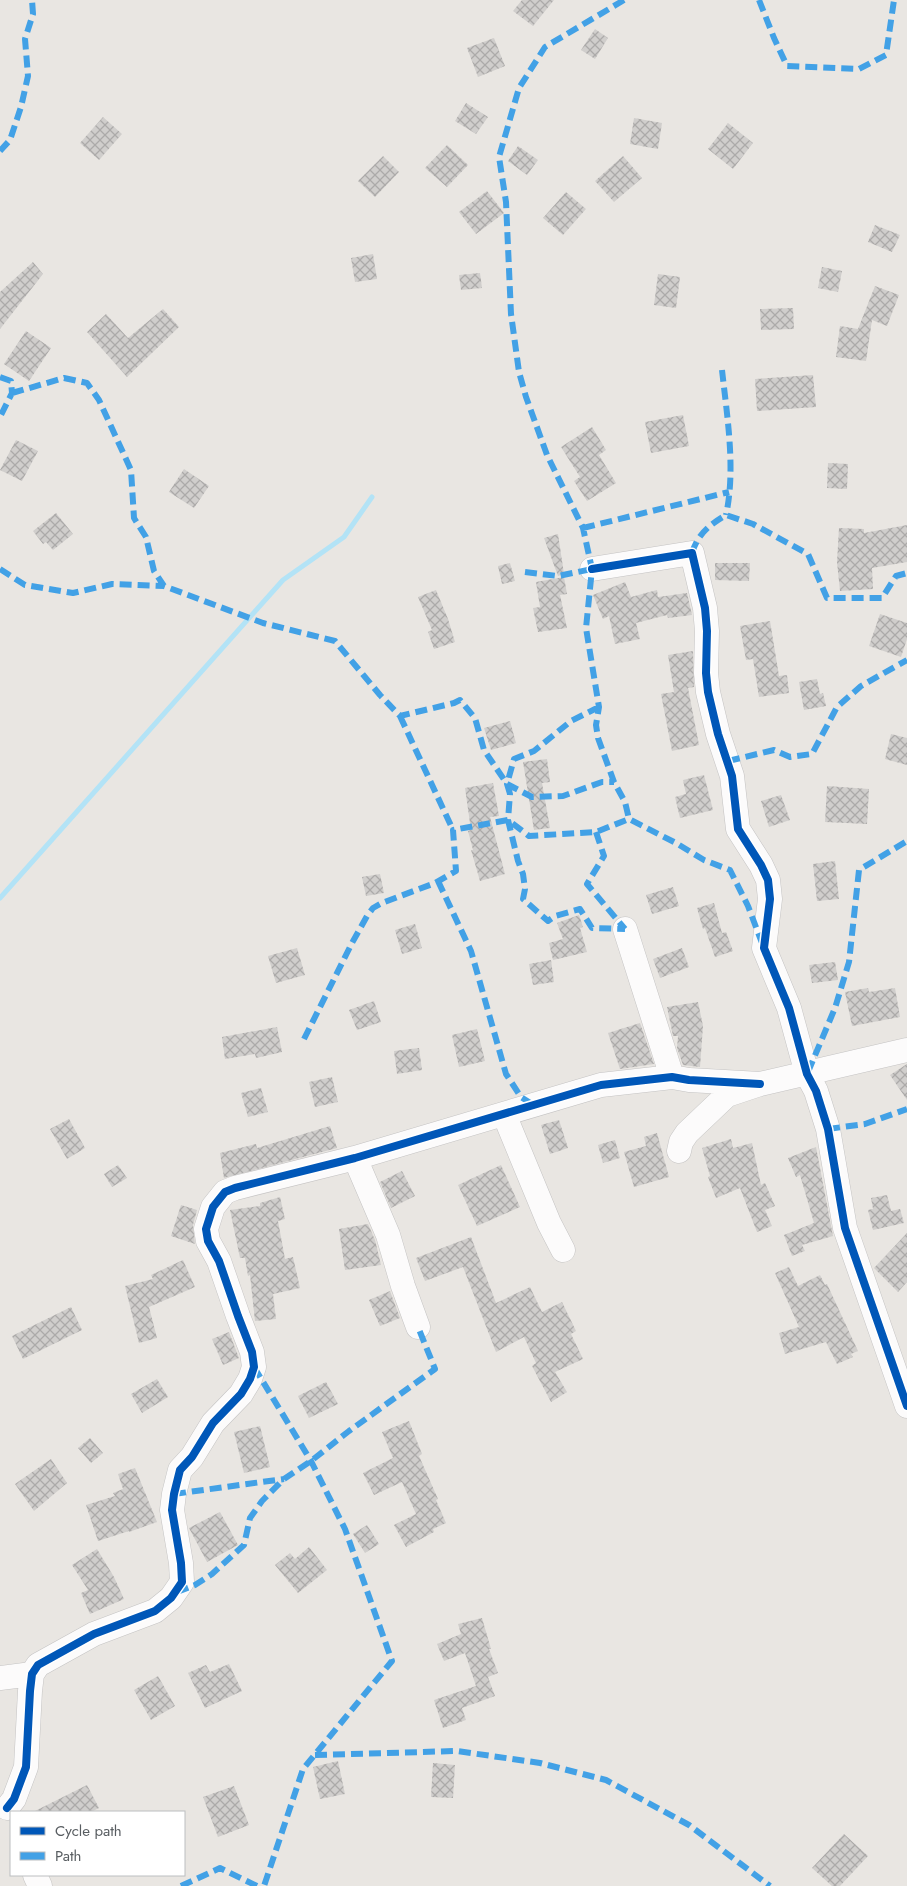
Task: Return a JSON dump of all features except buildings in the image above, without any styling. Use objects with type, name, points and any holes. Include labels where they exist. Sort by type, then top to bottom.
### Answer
[{"type":"street","points":[[592,569],[692,553],[705,608],[706,673],[710,706],[732,776],[738,829],[761,865],[768,880],[770,899],[764,948],[789,1008],[806,1074],[816,1091],[828,1129],[845,1228],[907,1406]]},
{"type":"street","points":[[625,929],[672,1077]]},
{"type":"street","points":[[679,1151],[680,1142],[687,1133],[726,1095],[760,1084],[907,1050]]},
{"type":"street","points":[[6,1807],[14,1799],[26,1767],[32,1674],[38,1665],[94,1634],[155,1611],[171,1598],[182,1582],[181,1563],[172,1510],[180,1470],[192,1457],[213,1424],[241,1394],[250,1379],[254,1367],[252,1352],[242,1329],[219,1261],[208,1240],[206,1230],[213,1207],[225,1192],[354,1158],[601,1085],[672,1077],[689,1080],[760,1084]]},
{"type":"street","points":[[504,1114],[548,1223],[563,1250]]},
{"type":"street","points":[[354,1158],[388,1235],[403,1286],[418,1327]]},
{"type":"street","points":[[0,1678],[32,1674]]},
{"type":"waterway","points":[[0,898],[283,580],[344,537],[372,497]]},
{"type":"marked path","points":[[0,151],[10,140],[21,107],[28,76],[25,39],[33,14],[32,0]]},
{"type":"marked path","points":[[624,0],[545,47],[519,88],[499,157],[506,202],[511,314],[519,372],[547,455],[583,528],[592,569],[586,628],[599,707],[596,725],[598,738],[614,782],[625,802],[629,819],[704,860],[730,870],[748,906],[762,943]]},
{"type":"marked path","points":[[759,0],[787,66],[859,69],[886,55],[894,0]]},
{"type":"marked path","points":[[722,370],[730,461],[729,497],[726,515]]},
{"type":"marked path","points":[[0,377],[11,381],[12,393],[0,417]]},
{"type":"marked path","points":[[12,393],[64,378],[87,383],[99,400],[131,470],[134,518],[146,537],[154,571],[164,586],[263,623],[335,641],[400,716],[460,700],[475,718],[484,750],[507,784],[532,797],[563,796],[602,782],[614,782]]},
{"type":"marked path","points":[[583,528],[729,492]]},
{"type":"marked path","points":[[692,553],[697,540],[705,531],[714,522],[726,515],[753,524],[808,554],[827,598],[882,598],[896,576],[907,573]]},
{"type":"marked path","points":[[0,569],[25,585],[73,593],[112,584],[164,586]]},
{"type":"marked path","points":[[525,572],[558,576],[592,569]]},
{"type":"marked path","points":[[728,761],[774,750],[790,757],[812,754],[837,707],[861,686],[907,660]]},
{"type":"marked path","points":[[599,707],[571,721],[534,751],[514,759],[507,784],[510,794],[508,820],[523,874],[525,889],[523,899],[548,921],[555,916],[580,909],[592,928],[625,929]]},
{"type":"marked path","points":[[400,716],[453,830]]},
{"type":"marked path","points":[[304,1039],[352,943],[373,908],[435,883],[456,871],[453,830],[508,820],[529,836],[596,832],[629,819]]},
{"type":"marked path","points":[[596,832],[604,856],[587,884],[625,929]]},
{"type":"marked path","points":[[808,1072],[835,1008],[849,962],[859,870],[907,841]]},
{"type":"marked path","points":[[438,881],[471,951],[506,1074],[521,1097],[532,1104]]},
{"type":"marked path","points":[[828,1129],[865,1124],[907,1109]]},
{"type":"marked path","points":[[177,1592],[195,1585],[212,1574],[244,1545],[250,1518],[262,1501],[284,1479],[435,1369],[418,1327]]},
{"type":"marked path","points":[[254,1367],[311,1461],[345,1529],[392,1661],[303,1769],[264,1886]]},
{"type":"marked path","points":[[174,1494],[284,1479]]},
{"type":"marked path","points":[[315,1755],[457,1751],[540,1763],[606,1780],[689,1825],[770,1886]]},
{"type":"marked path","points":[[181,1886],[220,1868],[257,1886]]},
{"type":"cycle path","points":[[592,569],[692,553],[705,608],[708,692],[718,734],[732,776],[738,829],[761,865],[768,880],[770,899],[764,948],[789,1008],[807,1074],[816,1091],[828,1129],[845,1228],[907,1406]]},
{"type":"cycle path","points":[[7,1808],[14,1799],[26,1767],[30,1691],[32,1674],[38,1665],[94,1634],[155,1611],[171,1598],[182,1582],[181,1563],[172,1510],[180,1470],[192,1457],[213,1423],[241,1394],[250,1379],[254,1367],[252,1352],[219,1261],[208,1241],[206,1229],[213,1207],[225,1192],[355,1158],[601,1085],[672,1077],[689,1080],[760,1084]]}]
